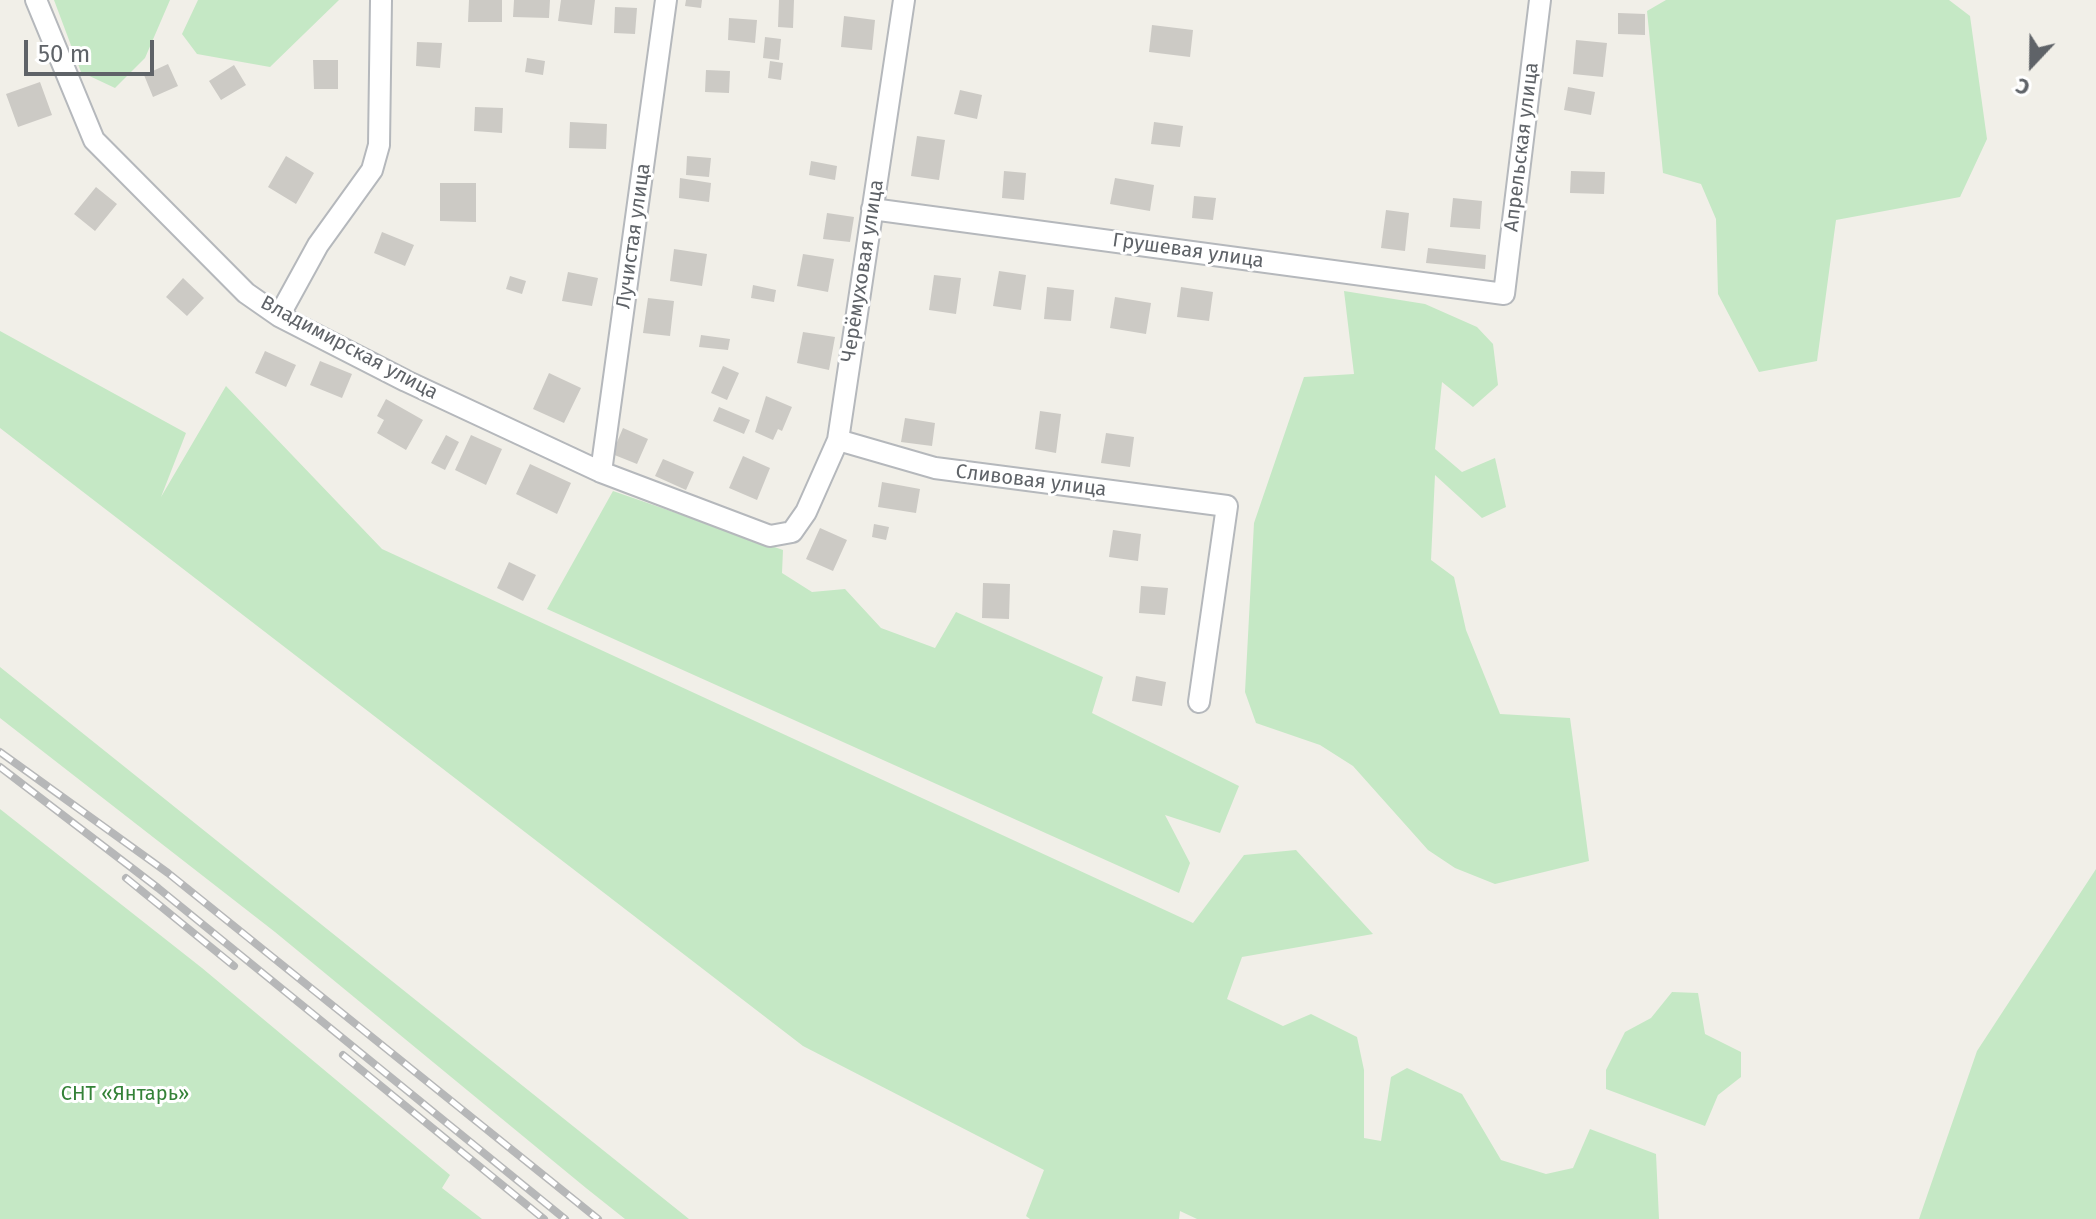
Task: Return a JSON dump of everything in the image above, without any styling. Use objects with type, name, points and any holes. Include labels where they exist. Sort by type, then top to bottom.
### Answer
[{"type":"street","name":"Владимирская улица","points":[[36,0],[94,140],[246,293],[279,316],[601,472],[770,536],[792,532]]},
{"type":"street","points":[[279,316],[318,245],[372,170],[379,145],[381,0]]},
{"type":"street","name":"Лучистая улица","points":[[601,472],[666,0]]},
{"type":"street","name":"Черёмуховая улица","points":[[792,532],[806,512],[838,440],[904,0]]},
{"type":"street","name":"Апрельская улица","points":[[1504,294],[1540,0]]},
{"type":"street","name":"Грушевая улица","points":[[872,209],[1504,294]]},
{"type":"street","name":"Сливовая улица","points":[[838,440],[935,468],[1227,506],[1199,702]]},
{"type":"green space","points":[[54,0],[170,0],[145,58],[115,88],[81,72]]},
{"type":"green space","points":[[198,0],[339,0],[270,67],[197,54],[182,34]]},
{"type":"green space","points":[[1666,0],[1949,0],[1970,16],[1987,139],[1960,197],[1836,220],[1817,361],[1759,372],[1718,294],[1716,219],[1701,184],[1663,173],[1647,11]]},
{"type":"green space","points":[[1344,291],[1425,304],[1477,327],[1493,344],[1498,385],[1473,407],[1442,382],[1435,449],[1462,472],[1495,458],[1506,507],[1482,518],[1435,475],[1431,560],[1454,577],[1466,630],[1500,714],[1570,718],[1589,861],[1495,884],[1455,868],[1428,850],[1353,766],[1320,745],[1256,723],[1245,692],[1254,523],[1304,377],[1354,374]]},
{"type":"green space","points":[[0,331],[186,433],[161,497],[226,386],[382,549],[1193,923],[1244,855],[1296,850],[1373,934],[1242,957],[1227,999],[1283,1026],[1311,1014],[1357,1037],[1364,1070],[1364,1138],[1381,1141],[1391,1077],[1407,1068],[1462,1094],[1501,1160],[1546,1174],[1573,1168],[1590,1129],[1656,1154],[1659,1219],[1197,1219],[1180,1211],[1179,1219],[1030,1219],[1026,1216],[1044,1170],[803,1046],[0,428]]},
{"type":"green space","points":[[613,491],[783,550],[782,573],[812,592],[845,589],[881,628],[935,648],[956,612],[1103,677],[1092,713],[1239,786],[1220,833],[1165,815],[1190,863],[1179,893],[547,609]]},
{"type":"green space","points":[[0,667],[689,1219],[625,1219],[586,1188],[275,932],[0,718]]},
{"type":"green space","name":"СНТ «Янтарь»","points":[[0,809],[202,968],[450,1175],[442,1188],[482,1219],[0,1219]]},
{"type":"green space","points":[[2096,869],[2096,1219],[1919,1219],[1977,1051]]},
{"type":"green space","points":[[1672,992],[1698,993],[1705,1034],[1741,1052],[1741,1077],[1718,1095],[1705,1126],[1606,1089],[1606,1070],[1625,1032],[1651,1018]]},
{"type":"building","points":[[469,0],[502,0],[502,22],[468,22]]},
{"type":"building","points":[[514,0],[550,0],[549,18],[513,17]]},
{"type":"building","points":[[561,0],[595,0],[592,25],[558,21]]},
{"type":"building","points":[[686,0],[702,0],[701,8],[685,6]]},
{"type":"building","points":[[779,0],[794,0],[793,28],[778,27]]},
{"type":"building","points":[[615,7],[637,8],[635,34],[614,33]]},
{"type":"building","points":[[1618,13],[1645,14],[1645,35],[1618,34]]},
{"type":"building","points":[[844,16],[875,20],[872,50],[841,47]]},
{"type":"building","points":[[729,18],[757,20],[755,43],[728,40]]},
{"type":"building","points":[[1152,25],[1193,30],[1190,57],[1149,52]]},
{"type":"building","points":[[765,37],[781,39],[779,60],[763,58]]},
{"type":"building","points":[[1576,40],[1607,43],[1603,77],[1573,74]]},
{"type":"building","points":[[417,42],[442,43],[440,68],[416,66]]},
{"type":"building","points":[[527,58],[545,61],[543,75],[525,72]]},
{"type":"building","points":[[313,60],[338,60],[338,89],[314,89]]},
{"type":"building","points":[[770,61],[783,63],[781,80],[768,78]]},
{"type":"building","points":[[168,64],[178,86],[153,97],[144,75]]},
{"type":"building","points":[[234,65],[246,85],[221,100],[209,81]]},
{"type":"building","points":[[706,70],[730,71],[729,93],[705,92]]},
{"type":"building","points":[[40,82],[52,115],[18,127],[6,94]]},
{"type":"building","points":[[1568,87],[1595,92],[1591,115],[1564,110]]},
{"type":"building","points":[[960,90],[982,95],[977,119],[954,114]]},
{"type":"building","points":[[475,107],[503,108],[502,133],[474,131]]},
{"type":"building","points":[[570,122],[607,124],[606,149],[569,148]]},
{"type":"building","points":[[1154,122],[1183,126],[1180,147],[1151,144]]},
{"type":"building","points":[[917,136],[945,140],[939,180],[911,176]]},
{"type":"building","points":[[286,156],[314,173],[296,204],[268,187]]},
{"type":"building","points":[[687,156],[711,158],[709,177],[686,175]]},
{"type":"building","points":[[811,161],[837,166],[835,180],[809,175]]},
{"type":"building","points":[[1004,171],[1026,173],[1024,200],[1002,198]]},
{"type":"building","points":[[1571,171],[1605,172],[1604,194],[1570,193]]},
{"type":"building","points":[[680,178],[711,183],[709,202],[679,198]]},
{"type":"building","points":[[1115,178],[1154,185],[1150,211],[1110,204]]},
{"type":"building","points":[[440,183],[476,183],[476,222],[440,221]]},
{"type":"building","points":[[96,187],[117,204],[95,231],[74,214]]},
{"type":"building","points":[[1194,196],[1216,198],[1213,220],[1192,218]]},
{"type":"building","points":[[1453,198],[1482,201],[1480,229],[1450,227]]},
{"type":"building","points":[[1386,210],[1409,213],[1405,251],[1381,248]]},
{"type":"building","points":[[827,213],[854,217],[850,242],[823,239]]},
{"type":"building","points":[[382,232],[414,245],[405,266],[374,253]]},
{"type":"building","points":[[1428,248],[1486,255],[1485,269],[1426,263]]},
{"type":"building","points":[[674,249],[707,254],[702,286],[670,281]]},
{"type":"building","points":[[803,254],[834,259],[828,292],[797,286]]},
{"type":"building","points":[[999,271],[1026,275],[1021,310],[993,306]]},
{"type":"building","points":[[568,272],[598,278],[592,306],[562,301]]},
{"type":"building","points":[[934,275],[961,278],[956,314],[929,310]]},
{"type":"building","points":[[510,276],[526,281],[522,294],[506,289]]},
{"type":"building","points":[[183,278],[204,298],[187,316],[166,297]]},
{"type":"building","points":[[753,285],[776,290],[774,302],[751,298]]},
{"type":"building","points":[[1047,287],[1074,290],[1071,321],[1044,319]]},
{"type":"building","points":[[1181,287],[1213,292],[1209,321],[1177,317]]},
{"type":"building","points":[[1115,297],[1151,303],[1146,334],[1110,328]]},
{"type":"building","points":[[648,298],[674,301],[670,336],[643,333]]},
{"type":"building","points":[[803,332],[835,337],[829,370],[797,363]]},
{"type":"building","points":[[701,335],[730,339],[728,350],[699,347]]},
{"type":"building","points":[[265,351],[296,365],[286,387],[255,373]]},
{"type":"building","points":[[320,361],[352,374],[342,398],[310,385]]},
{"type":"building","points":[[723,366],[739,373],[727,400],[711,393]]},
{"type":"building","points":[[549,373],[581,388],[564,423],[533,409]]},
{"type":"building","points":[[766,396],[792,407],[782,431],[778,429],[773,440],[755,432]]},
{"type":"building","points":[[386,399],[423,420],[406,450],[377,433],[384,420],[377,416]]},
{"type":"building","points":[[719,407],[750,420],[744,434],[713,421]]},
{"type":"building","points":[[1040,411],[1061,414],[1056,453],[1035,449]]},
{"type":"building","points":[[905,418],[935,423],[932,446],[901,442]]},
{"type":"building","points":[[623,428],[648,439],[637,464],[612,454]]},
{"type":"building","points":[[1106,433],[1134,437],[1130,467],[1101,463]]},
{"type":"building","points":[[446,435],[459,442],[445,470],[431,463]]},
{"type":"building","points":[[471,435],[502,449],[486,485],[455,470]]},
{"type":"building","points":[[743,456],[770,468],[757,500],[729,488]]},
{"type":"building","points":[[663,459],[694,472],[686,490],[655,476]]},
{"type":"building","points":[[530,464],[571,483],[557,514],[516,494]]},
{"type":"building","points":[[882,482],[920,489],[916,513],[878,507]]},
{"type":"building","points":[[874,524],[889,527],[886,540],[872,537]]},
{"type":"building","points":[[820,528],[847,540],[833,571],[806,559]]},
{"type":"building","points":[[1113,530],[1141,534],[1138,561],[1109,557]]},
{"type":"building","points":[[509,562],[536,575],[523,601],[497,588]]},
{"type":"building","points":[[983,583],[1010,584],[1009,619],[982,618]]},
{"type":"building","points":[[1141,586],[1168,588],[1165,615],[1139,613]]},
{"type":"building","points":[[1136,676],[1166,682],[1162,706],[1132,701]]},
{"type":"railway","points":[[0,752],[168,873],[598,1219]]},
{"type":"railway","points":[[0,767],[158,888],[565,1219]]},
{"type":"railway","points":[[126,878],[234,966]]},
{"type":"railway","points":[[343,1055],[544,1219]]}]
